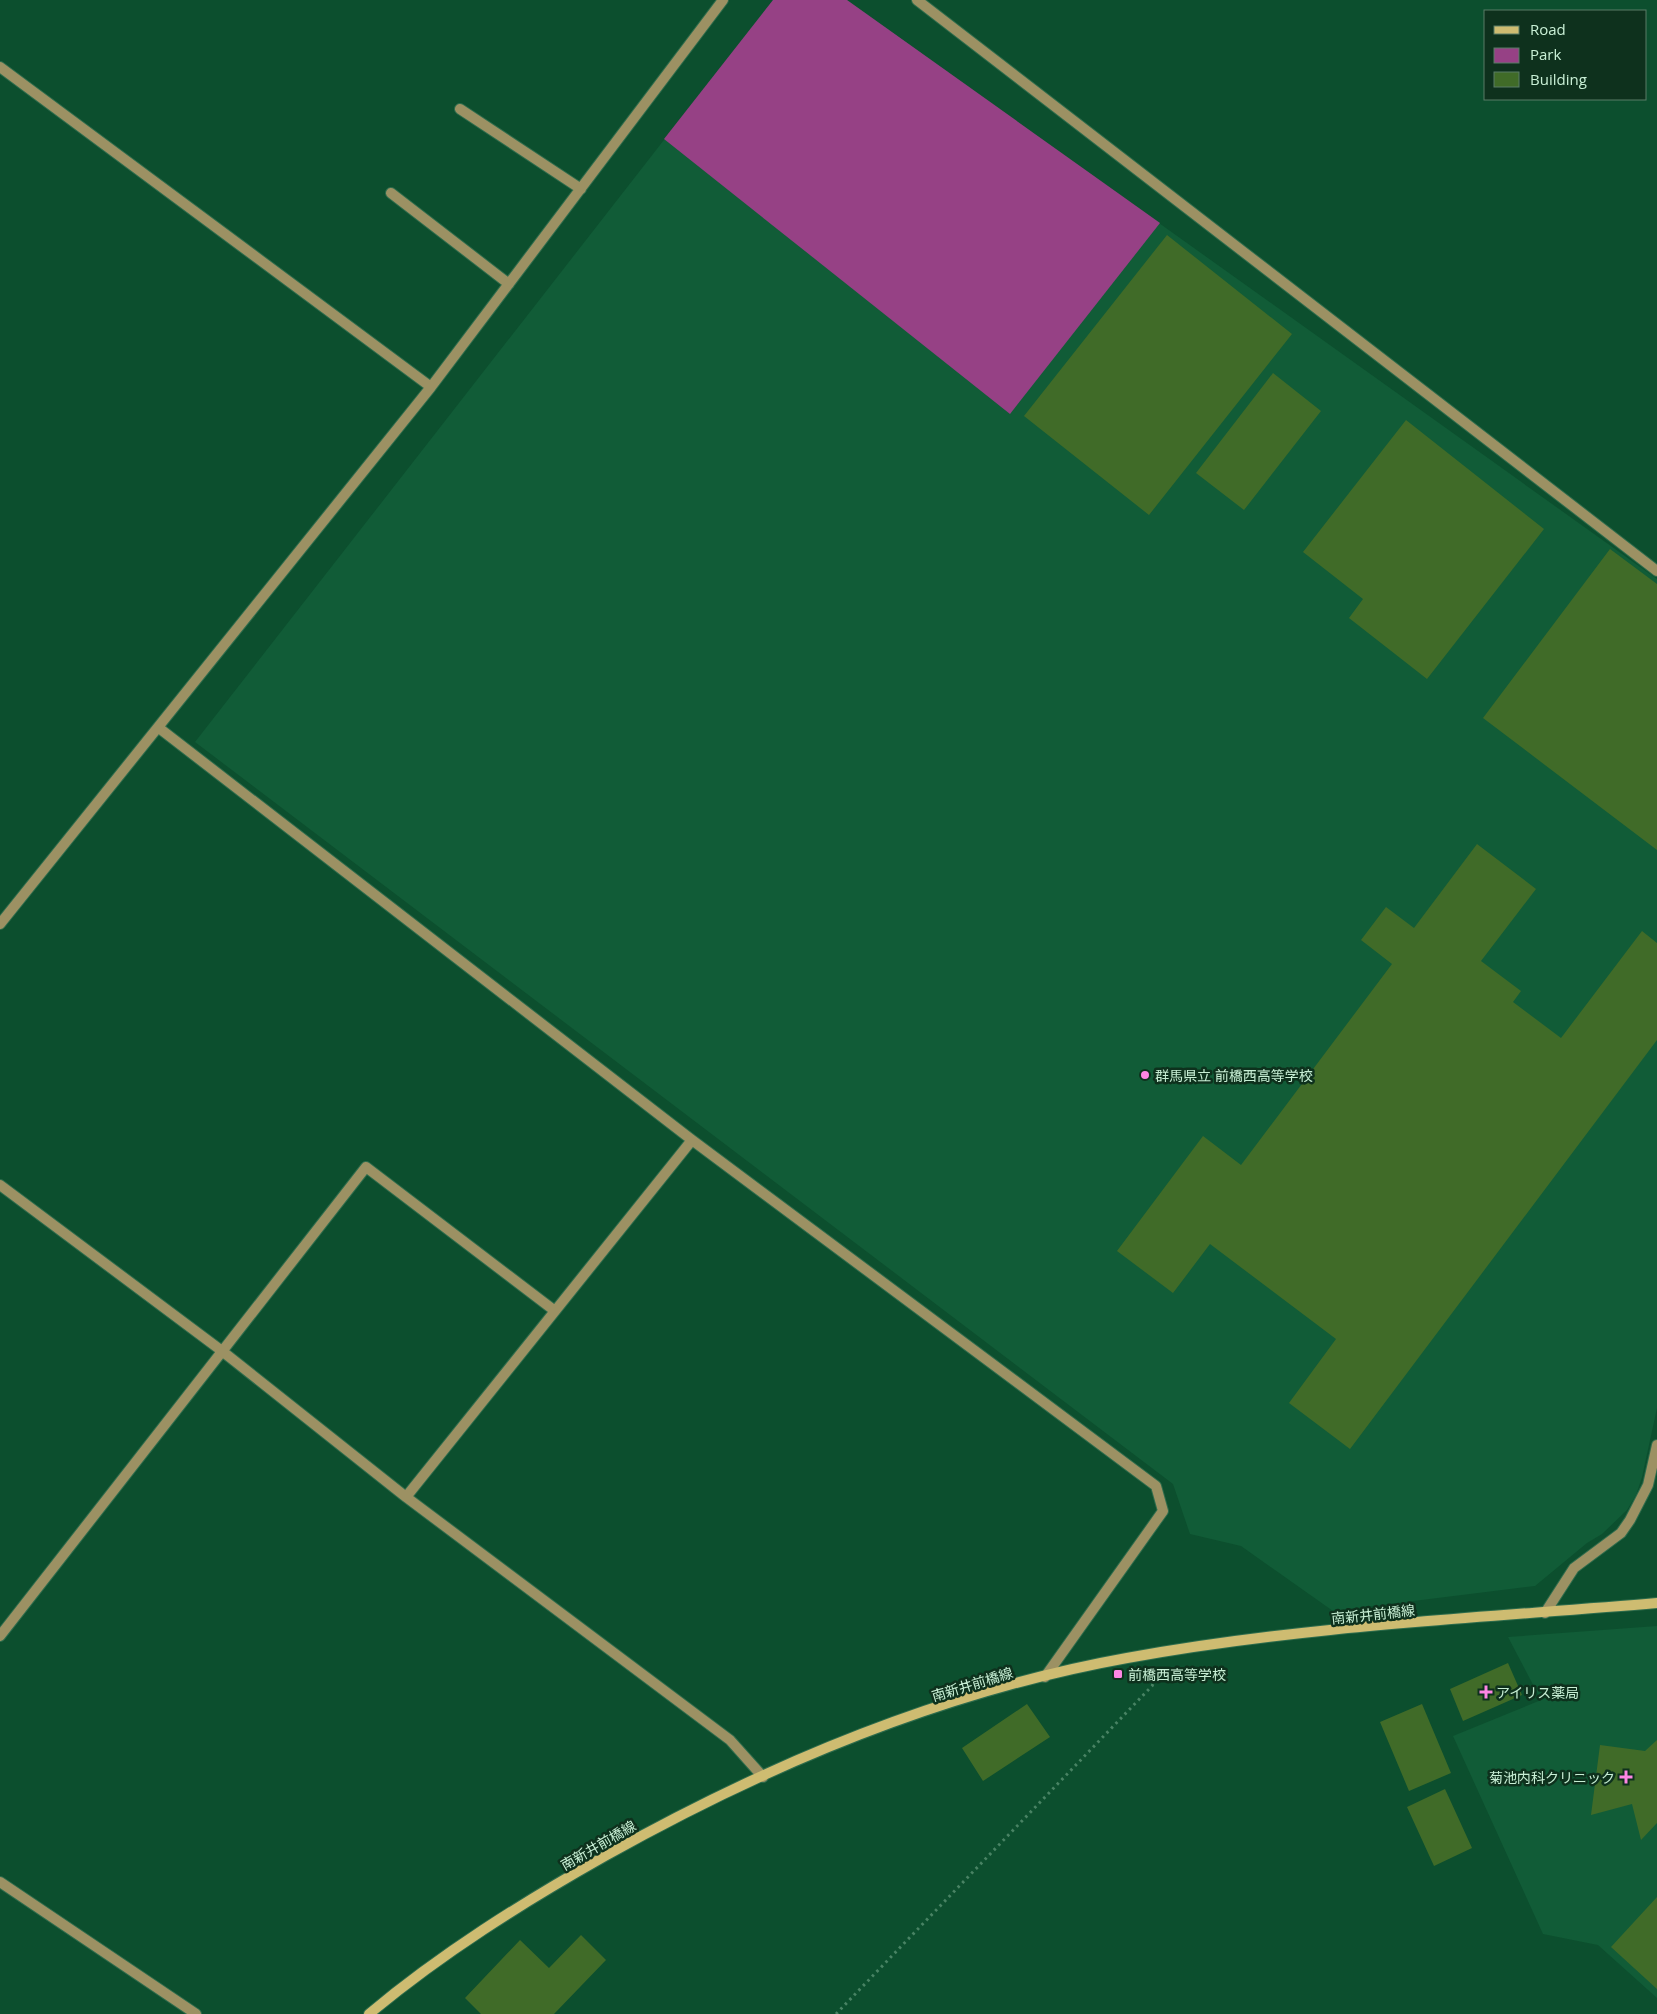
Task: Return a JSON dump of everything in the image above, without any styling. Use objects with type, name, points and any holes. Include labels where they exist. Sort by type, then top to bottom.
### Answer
[{"type":"main road","name":"南新井前橋線","points":[[369,2014],[464,1941],[573,1874],[675,1817],[825,1748],[892,1723],[1045,1677],[1125,1658],[1366,1628],[1657,1603]]},
{"type":"street","points":[[0,924],[431,387],[723,0]]},
{"type":"street","points":[[917,0],[1657,571]]},
{"type":"street","points":[[0,67],[431,387]]},
{"type":"street","points":[[460,109],[580,189]]},
{"type":"street","points":[[391,193],[509,284]]},
{"type":"street","points":[[159,728],[692,1140],[1156,1486],[1162,1511],[1045,1677]]},
{"type":"street","points":[[406,1497],[692,1140]]},
{"type":"street","points":[[0,1636],[366,1167],[555,1311]]},
{"type":"street","points":[[0,1185],[222,1351],[406,1497],[730,1740],[763,1777]]},
{"type":"street","points":[[1546,1613],[1574,1568],[1620,1533],[1630,1520],[1648,1485],[1657,1445]]},
{"type":"street","points":[[0,1882],[196,2014]]},
{"type":"path","points":[[836,2014],[1152,1686],[1163,1653]]},
{"type":"shaded area","name":"群馬県立 前橋西高等学校","points":[[773,0],[847,0],[1657,579],[1657,1408],[1642,1477],[1636,1495],[1627,1510],[1602,1534],[1587,1543],[1535,1586],[1333,1611],[1241,1546],[1190,1534],[1173,1484],[195,742]]},
{"type":"shaded area","points":[[1657,1626],[1657,1998],[1598,1945],[1543,1934],[1453,1736],[1541,1700],[1508,1637]]},
{"type":"green space","points":[[773,0],[847,0],[1160,223],[1010,414],[664,139]]},
{"type":"building","points":[[1167,235],[1292,334],[1149,515],[1024,416]]},
{"type":"building","points":[[1273,373],[1321,411],[1244,510],[1196,473]]},
{"type":"building","points":[[1406,420],[1544,529],[1427,679],[1349,618],[1363,599],[1303,552]]},
{"type":"building","points":[[1610,549],[1657,584],[1657,850],[1483,718]]},
{"type":"building","points":[[1477,844],[1536,889],[1481,961],[1521,991],[1513,1002],[1561,1038],[1642,931],[1657,943],[1657,1040],[1350,1449],[1289,1403],[1336,1339],[1210,1244],[1173,1293],[1117,1251],[1203,1136],[1241,1165],[1392,964],[1361,940],[1386,907],[1414,928]]},
{"type":"building","name":"アイリス薬局","points":[[1508,1663],[1522,1695],[1463,1721],[1450,1689]]},
{"type":"building","points":[[1027,1704],[1050,1737],[983,1781],[962,1748]]},
{"type":"building","points":[[1422,1704],[1451,1773],[1409,1791],[1380,1722]]},
{"type":"building","name":"菊池内科クリニック","points":[[1657,1740],[1657,1823],[1641,1840],[1632,1804],[1591,1815],[1600,1745],[1645,1751]]},
{"type":"building","points":[[1445,1789],[1472,1848],[1434,1866],[1407,1807]]},
{"type":"building","points":[[1657,1897],[1657,1989],[1611,1947]]},
{"type":"building","points":[[581,1935],[606,1960],[554,2014],[481,2014],[465,1998],[520,1940],[549,1968]]},
{"type":"place","name":"群馬県立 前橋西高等学校","points":[[1145,1075]]},
{"type":"place","name":"前橋西高等学校","points":[[1118,1674]]},
{"type":"place","name":"アイリス薬局","points":[[1486,1692]]},
{"type":"place","name":"菊池内科クリニック","points":[[1626,1777]]}]
